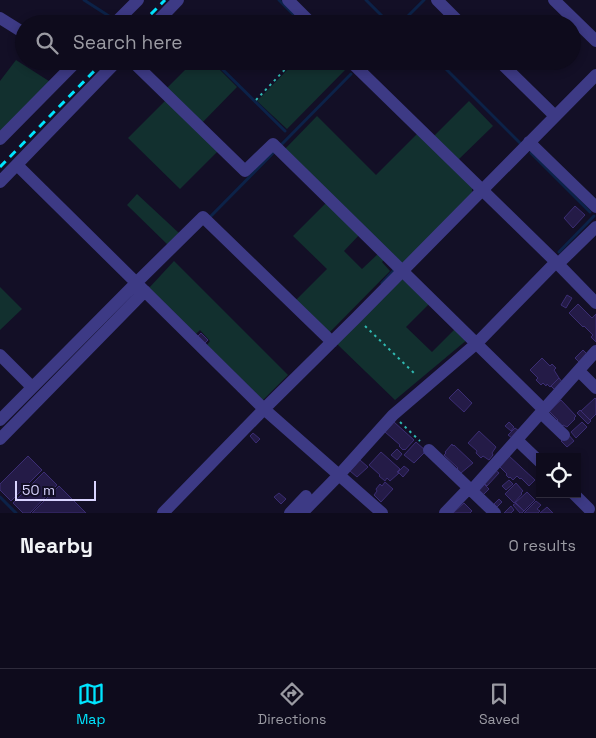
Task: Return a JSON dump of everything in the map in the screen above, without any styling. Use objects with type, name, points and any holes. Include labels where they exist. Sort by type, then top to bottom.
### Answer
[{"type":"street","points":[[123,15],[138,0]]},
{"type":"street","points":[[163,15],[178,0]]},
{"type":"street","points":[[288,0],[303,15]]},
{"type":"street","points":[[437,0],[452,15]]},
{"type":"street","points":[[554,0],[569,15]]},
{"type":"street","points":[[0,18],[15,27]]},
{"type":"street","points":[[581,26],[596,41]]},
{"type":"street","points":[[0,139],[68,70]]},
{"type":"street","points":[[0,182],[108,70]]},
{"type":"street","points":[[141,70],[245,171],[273,144],[477,343],[564,435]]},
{"type":"street","points":[[359,70],[596,303]]},
{"type":"street","points":[[508,70],[555,116]]},
{"type":"street","points":[[163,513],[596,75]]},
{"type":"street","points":[[529,142],[596,208]]},
{"type":"street","points":[[16,165],[264,409],[382,513]]},
{"type":"street","points":[[0,439],[203,217],[332,342]]},
{"type":"street","points":[[290,513],[336,472],[393,415],[477,343],[596,226]]},
{"type":"street","points":[[0,420],[32,387],[140,287]]},
{"type":"street","points":[[445,513],[517,440],[596,351]]},
{"type":"street","points":[[0,355],[32,387]]},
{"type":"street","points":[[579,371],[596,388]]},
{"type":"street","points":[[517,440],[536,458]]},
{"type":"street","points":[[429,450],[495,513]]},
{"type":"street","points":[[302,513],[336,472]]},
{"type":"street","points":[[579,498],[590,508]]},
{"type":"path","points":[[256,100],[285,70]]},
{"type":"path","points":[[356,318],[415,374]]},
{"type":"path","points":[[393,415],[429,450]]},
{"type":"green space","points":[[15,61],[15,70],[32,70],[52,83],[0,136],[0,81]]},
{"type":"green space","points":[[185,70],[220,70],[237,87],[200,125],[165,90]]},
{"type":"green space","points":[[287,70],[345,70],[287,129],[257,101]]},
{"type":"green space","points":[[167,99],[219,150],[180,189],[128,138]]},
{"type":"green space","points":[[469,101],[493,126],[458,160],[434,136]]},
{"type":"green space","points":[[317,116],[376,175],[418,133],[472,186],[472,194],[402,264],[284,150]]},
{"type":"green space","points":[[137,194],[180,234],[169,246],[127,205]]},
{"type":"green space","points":[[328,201],[361,233],[344,251],[362,269],[380,252],[386,258],[382,262],[390,271],[328,334],[295,301],[327,269],[293,236]]},
{"type":"green space","points":[[174,261],[288,375],[263,400],[207,345],[210,341],[200,330],[196,334],[149,288]]},
{"type":"green space","points":[[402,279],[431,302],[406,327],[432,352],[457,327],[468,339],[395,400],[337,344]]},
{"type":"green space","points":[[0,287],[22,309],[0,330]]},
{"type":"building","points":[[575,206],[585,215],[573,228],[564,218]]},
{"type":"building","points":[[567,295],[572,298],[566,308],[561,305]]},
{"type":"building","points":[[578,304],[592,318],[596,314],[596,342],[591,337],[593,335],[569,313]]},
{"type":"building","points":[[201,333],[208,340],[205,343],[198,336]]},
{"type":"building","points":[[583,350],[587,354],[579,362],[575,358]]},
{"type":"building","points":[[542,358],[550,366],[552,364],[556,368],[554,370],[559,378],[550,387],[543,383],[541,385],[536,380],[538,378],[530,370]]},
{"type":"building","points":[[559,378],[563,383],[555,390],[551,386]]},
{"type":"building","points":[[458,389],[472,403],[464,412],[449,398]]},
{"type":"building","points":[[595,398],[596,414],[590,420],[581,411]]},
{"type":"building","points":[[561,400],[576,416],[567,427],[563,425],[561,427],[556,422],[558,420],[549,411]]},
{"type":"building","points":[[580,410],[591,421],[588,424],[577,413]]},
{"type":"building","points":[[394,422],[414,440],[405,450],[385,432]]},
{"type":"building","points":[[509,422],[514,427],[511,431],[505,426]]},
{"type":"building","points":[[582,422],[587,427],[576,438],[571,432]]},
{"type":"building","points":[[515,428],[519,431],[512,438],[508,435]]},
{"type":"building","points":[[479,431],[496,447],[489,460],[483,456],[481,458],[476,453],[477,451],[468,443]]},
{"type":"building","points":[[253,433],[260,439],[256,443],[250,436]]},
{"type":"building","points":[[568,434],[574,441],[567,447],[561,441]]},
{"type":"building","points":[[416,442],[426,451],[414,463],[404,455]]},
{"type":"building","points":[[452,444],[473,463],[461,473],[444,455]]},
{"type":"building","points":[[397,449],[402,454],[397,460],[391,455]]},
{"type":"building","points":[[381,452],[400,469],[397,472],[399,473],[390,481],[387,478],[385,481],[369,465]]},
{"type":"building","points":[[508,455],[535,480],[529,486],[517,476],[513,480],[509,478],[498,465]]},
{"type":"building","points":[[28,456],[42,470],[11,501],[0,490],[0,484]]},
{"type":"building","points":[[360,460],[368,467],[357,477],[350,471]]},
{"type":"building","points":[[404,466],[409,470],[403,477],[398,472]]},
{"type":"building","points":[[494,469],[499,473],[487,486],[482,481]]},
{"type":"building","points":[[44,472],[57,485],[30,513],[23,513],[13,503]]},
{"type":"building","points":[[509,480],[513,484],[506,490],[502,486]]},
{"type":"building","points":[[385,482],[393,489],[381,502],[374,495],[380,484],[382,486]]},
{"type":"building","points":[[482,482],[489,489],[482,496],[475,489]]},
{"type":"building","points":[[516,483],[523,491],[514,503],[505,494]]},
{"type":"building","points":[[59,486],[86,513],[32,513]]},
{"type":"building","points":[[527,492],[535,500],[524,511],[515,503]]},
{"type":"building","points":[[279,493],[286,499],[281,504],[274,497]]},
{"type":"building","points":[[499,499],[502,502],[497,507],[494,504]]},
{"type":"building","points":[[536,501],[541,505],[537,509],[540,511],[538,513],[524,513]]},
{"type":"building","points":[[464,503],[472,511],[470,513],[453,513]]},
{"type":"building","points":[[516,503],[524,511],[522,513],[513,505]]},
{"type":"building","points":[[511,506],[514,510],[511,513],[504,513]]},
{"type":"building","points":[[547,507],[553,513],[540,513]]},
{"type":"waterway","points":[[84,0],[107,15]]},
{"type":"waterway","points":[[279,0],[294,15]]},
{"type":"waterway","points":[[366,0],[381,15]]},
{"type":"waterway","points":[[409,15],[424,0]]},
{"type":"waterway","points":[[223,70],[285,131]]},
{"type":"waterway","points":[[447,70],[520,143]]},
{"type":"waterway","points":[[281,145],[351,74]]},
{"type":"waterway","points":[[210,217],[275,151]]},
{"type":"waterway","points":[[531,153],[590,212]]},
{"type":"waterway","points":[[559,252],[594,216]]},
{"type":"waterway","points":[[382,283],[395,269]]},
{"type":"waterway","points":[[0,497],[16,513]]},
{"type":"railway","points":[[150,15],[165,0]]},
{"type":"railway","points":[[0,167],[95,70]]}]
